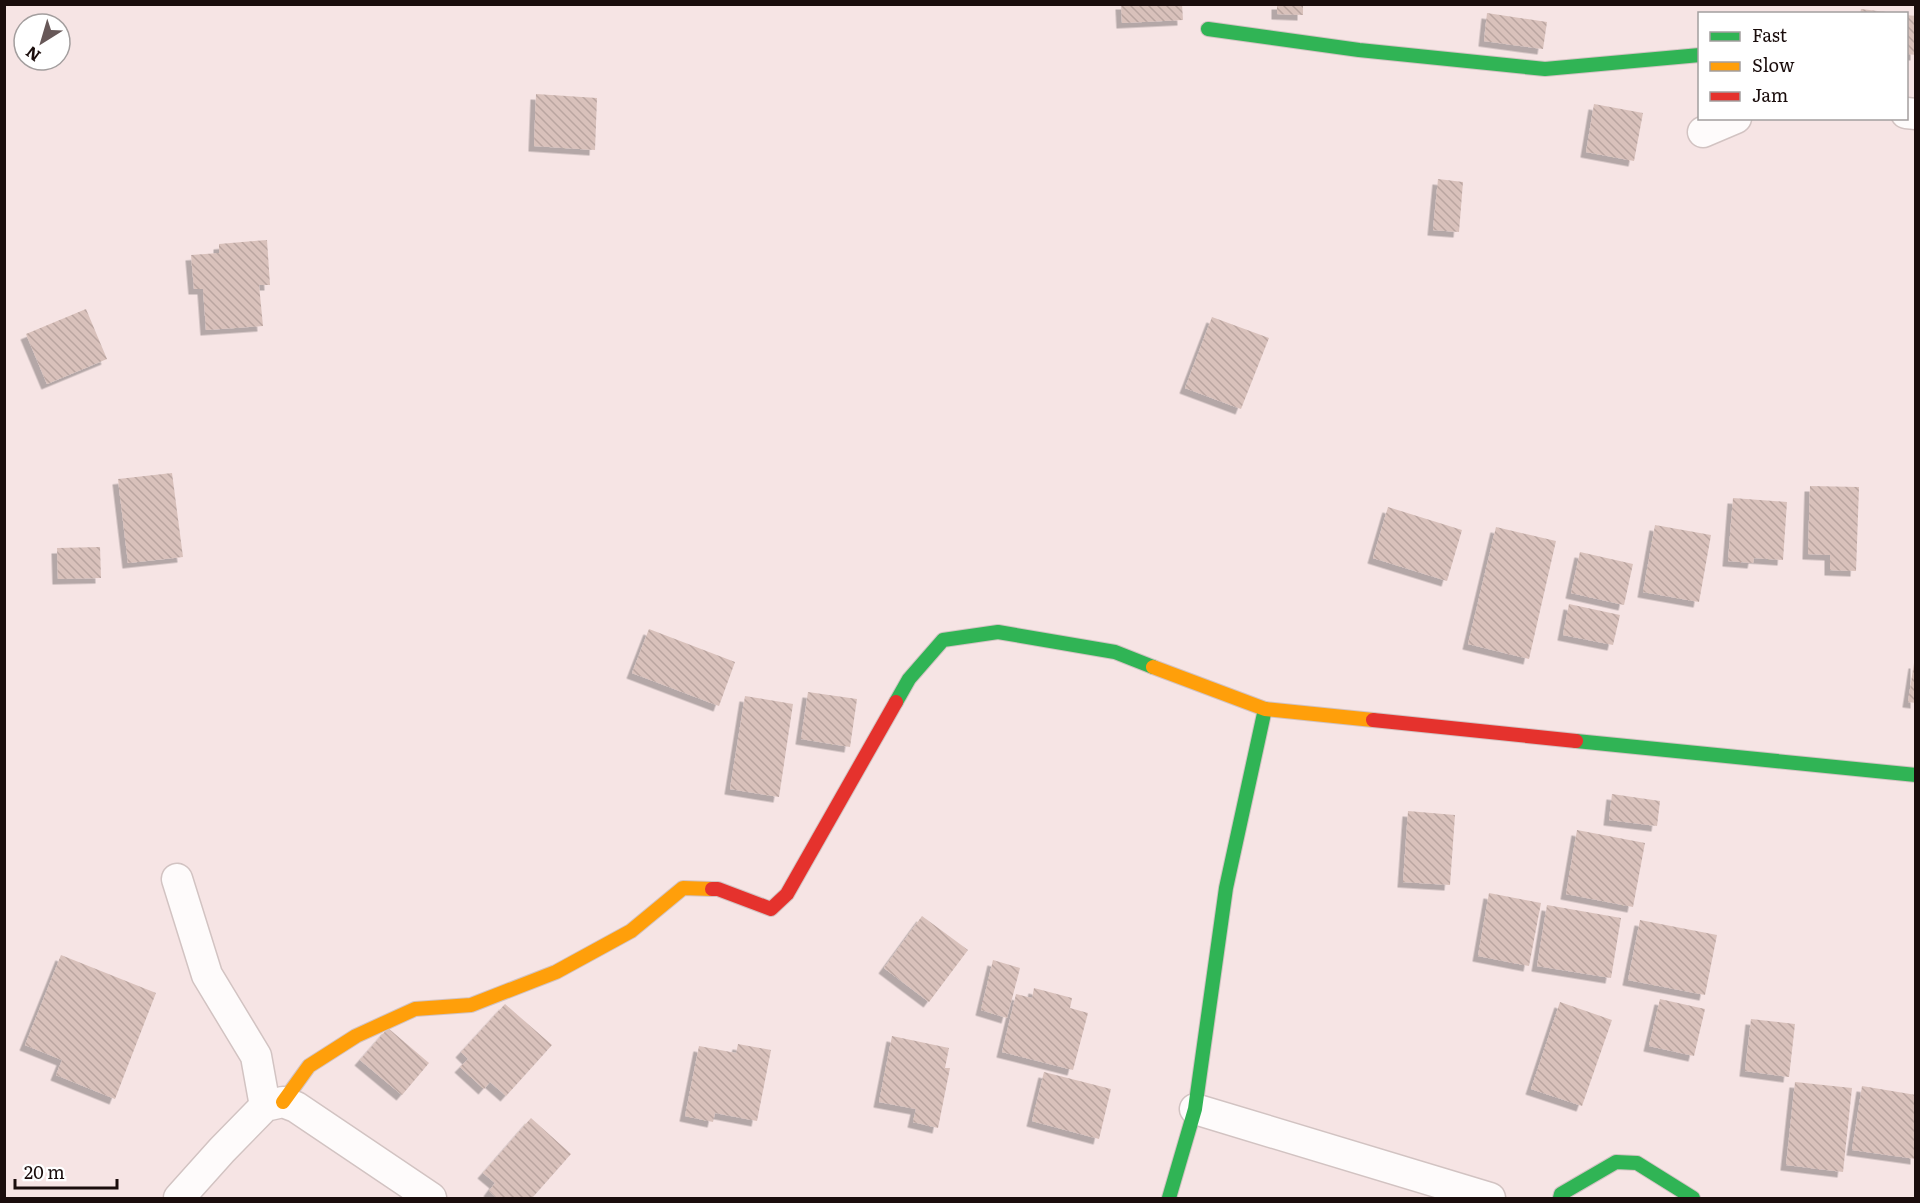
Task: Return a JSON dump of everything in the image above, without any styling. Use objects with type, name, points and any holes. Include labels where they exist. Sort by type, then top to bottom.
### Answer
[{"type":"street","points":[[1208,29],[1359,50],[1545,69],[1698,55]]},
{"type":"street","points":[[1702,132],[1731,120]]},
{"type":"street","points":[[179,1198],[222,1150],[274,1104],[309,1066],[356,1036],[416,1009],[471,1005],[556,972],[631,931],[683,888],[718,889],[771,909],[787,894],[909,680],[943,640],[998,632],[1115,652],[1265,709],[1916,775]]},
{"type":"street","points":[[1169,1198],[1194,1109],[1226,888],[1265,709]]},
{"type":"street","points":[[177,879],[207,975],[256,1056],[274,1104]]},
{"type":"street","points":[[274,1104],[296,1107],[431,1198]]},
{"type":"street","points":[[1194,1109],[1490,1198]]},
{"type":"street","points":[[1560,1198],[1562,1194],[1616,1162],[1636,1163],[1693,1198]]},
{"type":"building","points":[[1121,4],[1182,4],[1183,20],[1122,23]]},
{"type":"building","points":[[1277,4],[1303,4],[1303,15],[1277,14]]},
{"type":"building","points":[[1861,9],[1886,12],[1860,12]]},
{"type":"building","points":[[1487,13],[1547,22],[1543,49],[1484,41]]},
{"type":"building","points":[[1908,15],[1916,16],[1916,55],[1908,54]]},
{"type":"building","points":[[536,94],[597,98],[595,150],[534,146]]},
{"type":"building","points":[[1594,104],[1643,113],[1634,161],[1586,152]]},
{"type":"building","points":[[1438,179],[1463,182],[1459,232],[1433,230]]},
{"type":"building","points":[[267,240],[270,285],[259,285],[263,326],[206,330],[203,289],[194,289],[191,255],[219,253],[219,244]]},
{"type":"building","points":[[86,309],[107,359],[47,384],[26,334]]},
{"type":"building","points":[[1212,317],[1269,338],[1241,409],[1185,388]]},
{"type":"building","points":[[172,473],[183,557],[128,563],[118,479]]},
{"type":"building","points":[[1810,486],[1859,487],[1856,571],[1830,570],[1830,555],[1808,554]]},
{"type":"building","points":[[1733,498],[1787,502],[1783,560],[1754,558],[1753,563],[1728,561]]},
{"type":"building","points":[[1388,507],[1462,530],[1447,581],[1373,558]]},
{"type":"building","points":[[1655,525],[1711,535],[1699,602],[1643,592]]},
{"type":"building","points":[[1496,527],[1556,541],[1529,659],[1468,644]]},
{"type":"building","points":[[100,547],[101,578],[58,579],[57,548]]},
{"type":"building","points":[[1580,552],[1633,564],[1624,605],[1571,593]]},
{"type":"building","points":[[1569,604],[1620,615],[1613,645],[1563,635]]},
{"type":"building","points":[[649,629],[735,662],[719,706],[632,673]]},
{"type":"building","points":[[1914,663],[1916,663],[1916,703],[1908,702]]},
{"type":"building","points":[[808,692],[857,699],[850,747],[801,739]]},
{"type":"building","points":[[745,696],[793,704],[779,797],[730,789]]},
{"type":"building","points":[[1612,794],[1660,801],[1657,826],[1609,820]]},
{"type":"building","points":[[1408,811],[1455,815],[1450,885],[1403,882]]},
{"type":"building","points":[[1577,830],[1645,843],[1633,907],[1566,894]]},
{"type":"building","points":[[1489,893],[1541,903],[1529,966],[1478,956]]},
{"type":"building","points":[[1547,905],[1621,918],[1611,978],[1537,966]]},
{"type":"building","points":[[922,916],[968,950],[929,1002],[884,968]]},
{"type":"building","points":[[1640,920],[1717,935],[1705,995],[1628,980]]},
{"type":"building","points":[[61,955],[156,993],[115,1099],[56,1075],[62,1060],[25,1045]]},
{"type":"building","points":[[993,960],[1020,968],[1007,1018],[981,1010]]},
{"type":"building","points":[[1034,988],[1072,998],[1070,1008],[1088,1013],[1073,1070],[1002,1052],[1016,994],[1032,998]]},
{"type":"building","points":[[1660,999],[1705,1009],[1694,1056],[1649,1046]]},
{"type":"building","points":[[1560,1002],[1612,1020],[1582,1106],[1531,1089]]},
{"type":"building","points":[[505,1004],[552,1045],[506,1096],[490,1082],[484,1089],[460,1067],[468,1059],[461,1052]]},
{"type":"building","points":[[1751,1019],[1795,1024],[1789,1077],[1745,1071]]},
{"type":"building","points":[[388,1028],[429,1063],[402,1095],[360,1060]]},
{"type":"building","points":[[892,1036],[949,1048],[945,1068],[950,1068],[938,1128],[913,1122],[916,1109],[879,1102]]},
{"type":"building","points":[[738,1044],[771,1050],[757,1121],[715,1113],[713,1122],[685,1116],[699,1046],[736,1053]]},
{"type":"building","points":[[1044,1072],[1111,1089],[1099,1139],[1032,1121]]},
{"type":"building","points":[[1795,1082],[1852,1088],[1843,1172],[1786,1165]]},
{"type":"building","points":[[1862,1086],[1916,1095],[1914,1109],[1916,1109],[1916,1159],[1852,1150]]},
{"type":"building","points":[[531,1118],[571,1154],[532,1198],[497,1198],[489,1191],[495,1183],[483,1173]]},
{"type":"traffic: fast","points":[[1208,29],[1359,50],[1545,69],[1698,55]]},
{"type":"traffic: fast","points":[[896,702],[909,679],[943,640],[998,632],[1115,652],[1153,667]]},
{"type":"traffic: fast","points":[[1169,1198],[1195,1109],[1226,888],[1265,709]]},
{"type":"traffic: fast","points":[[1576,741],[1916,775]]},
{"type":"traffic: fast","points":[[1560,1198],[1561,1194],[1616,1162],[1637,1163],[1693,1198]]},
{"type":"traffic: slow","points":[[1153,667],[1265,709],[1373,720]]},
{"type":"traffic: slow","points":[[283,1102],[309,1066],[356,1036],[415,1009],[471,1005],[556,972],[631,931],[683,888],[712,889]]},
{"type":"traffic: jam","points":[[712,889],[718,889],[771,909],[787,894],[896,702]]},
{"type":"traffic: jam","points":[[1373,720],[1576,741]]}]
